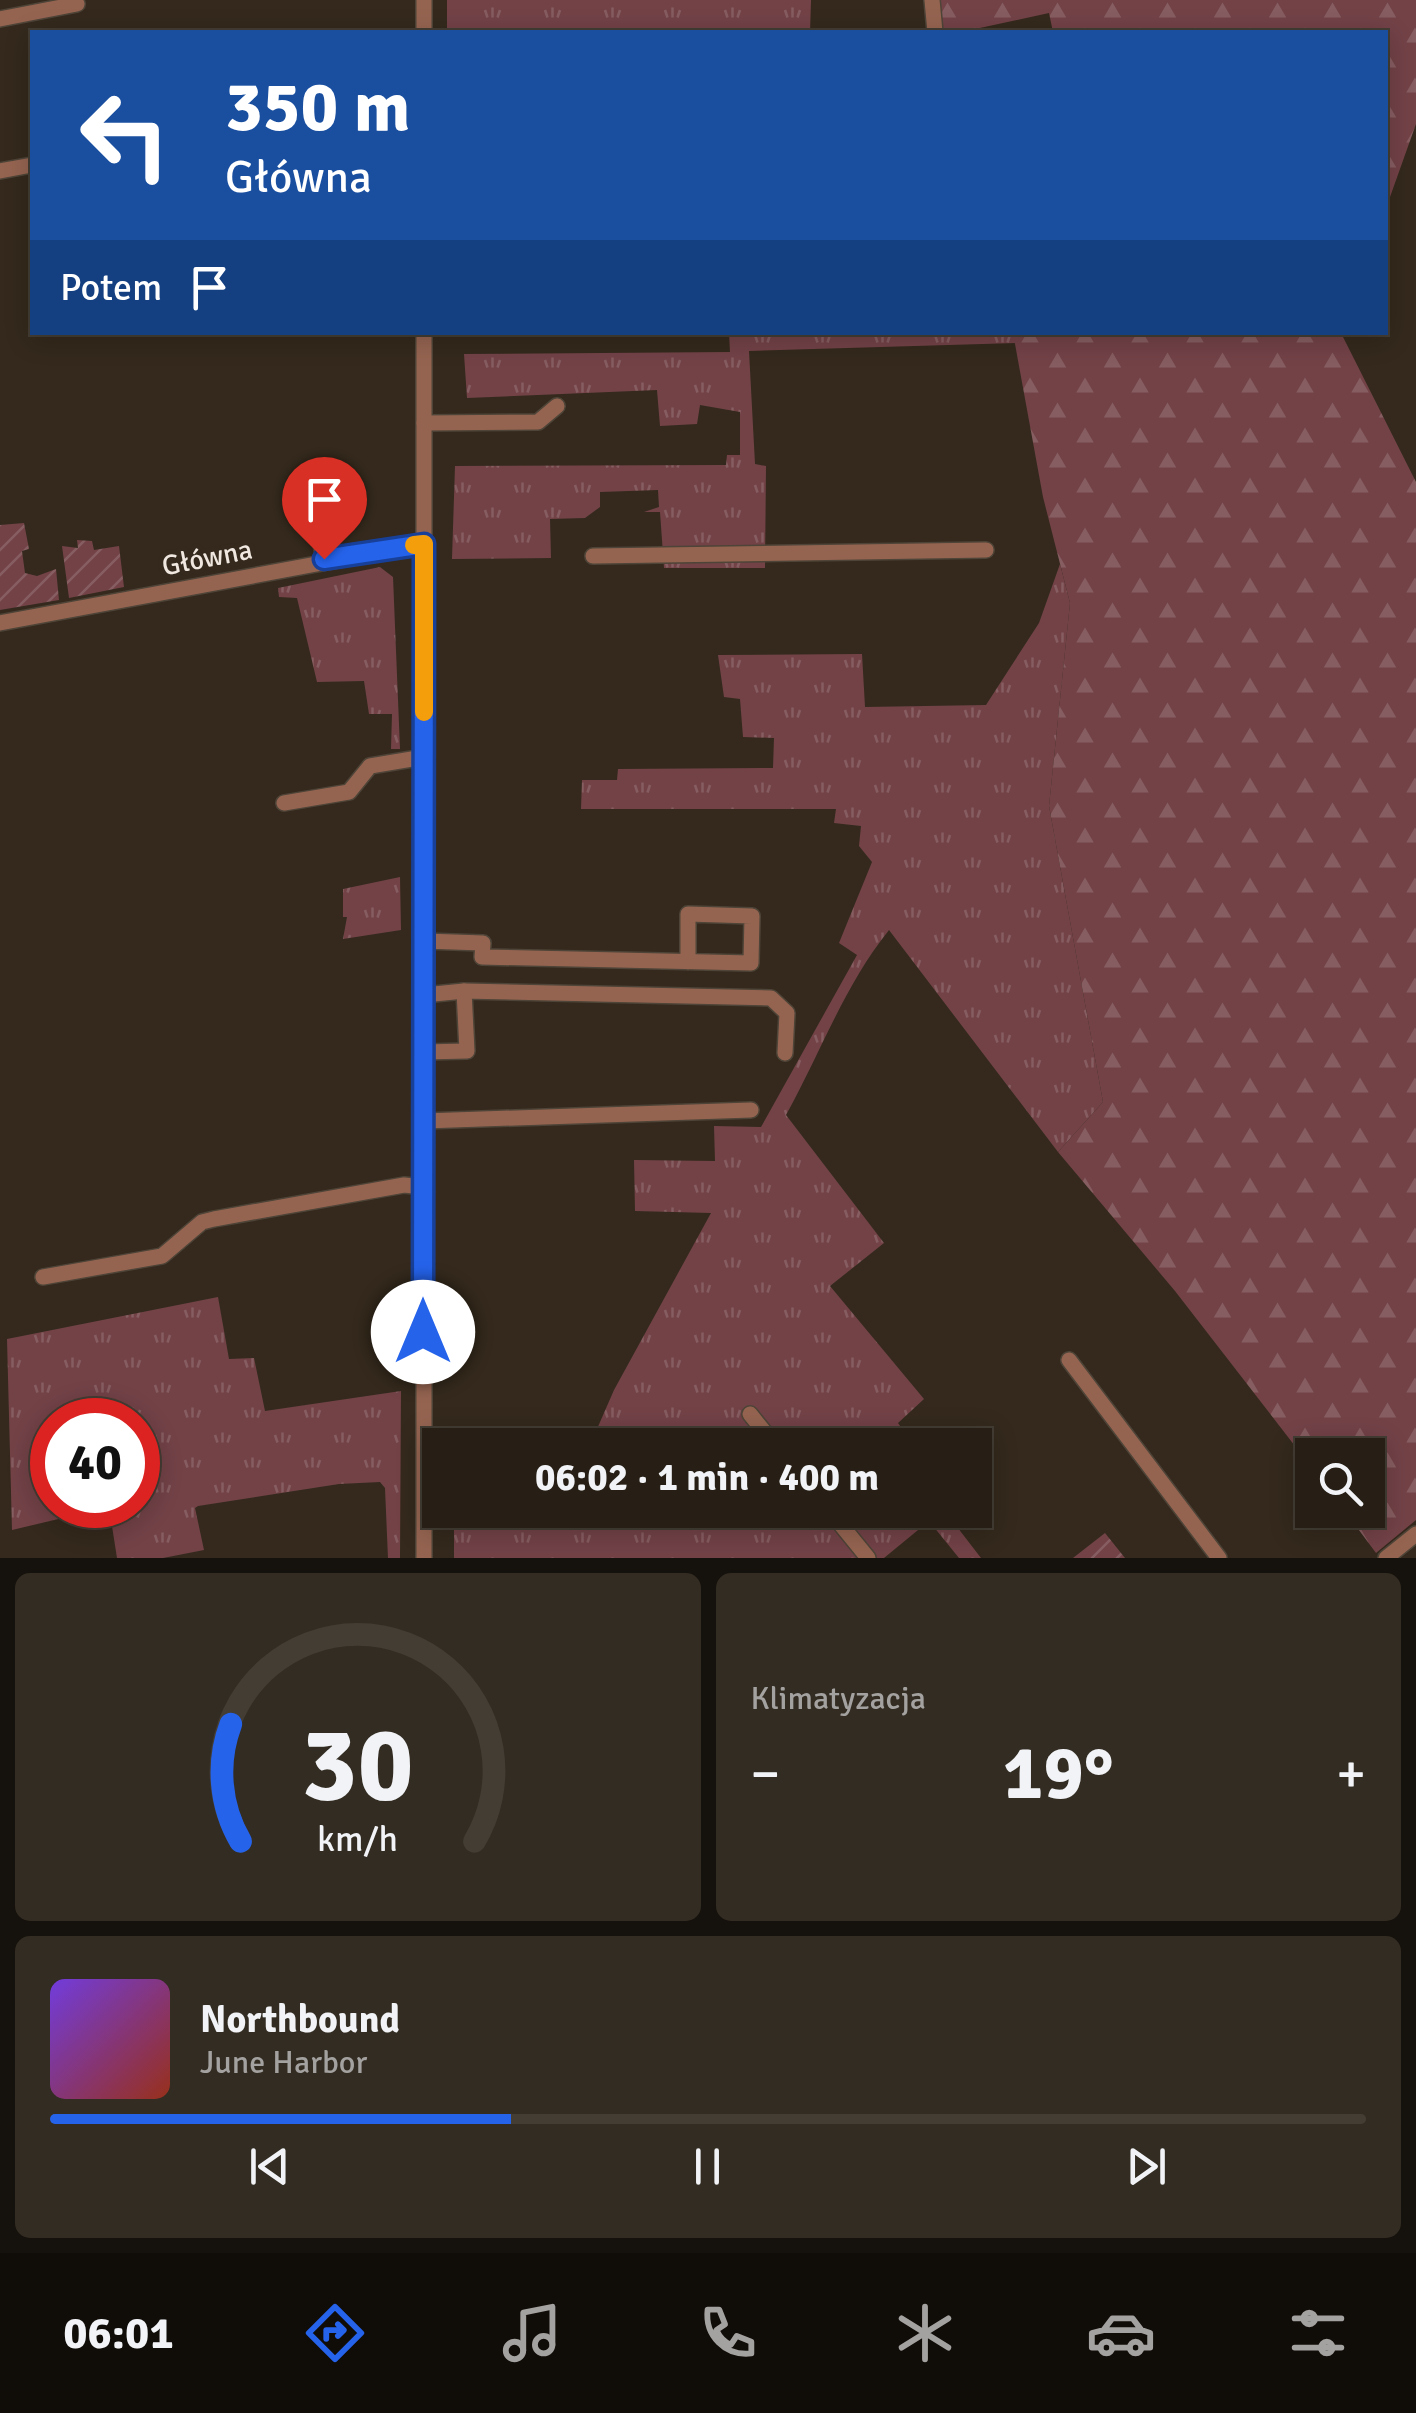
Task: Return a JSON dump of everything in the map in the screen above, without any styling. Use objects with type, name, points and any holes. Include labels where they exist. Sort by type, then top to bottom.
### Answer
[{"type":"street","points":[[424,0],[424,30]]},
{"type":"street","points":[[932,0],[935,30]]},
{"type":"street","points":[[0,19],[76,4]]},
{"type":"street","points":[[0,171],[30,166]]},
{"type":"street","points":[[424,335],[424,1558]]},
{"type":"street","points":[[424,423],[538,422],[557,406]]},
{"type":"street","points":[[318,525],[324,559]]},
{"type":"street","name":"Główna","points":[[0,623],[324,559],[424,544]]},
{"type":"street","points":[[593,556],[986,550]]},
{"type":"street","points":[[284,803],[349,792],[370,766],[424,758]]},
{"type":"street","points":[[424,940],[483,944],[482,957],[688,962],[751,963],[752,916],[688,914],[688,962]]},
{"type":"street","points":[[424,995],[464,991],[771,998],[787,1013],[785,1053]]},
{"type":"street","points":[[424,1052],[467,1051],[464,991]]},
{"type":"street","points":[[424,1121],[751,1110]]},
{"type":"street","points":[[43,1277],[162,1256],[202,1222],[214,1219],[404,1186],[424,1186]]},
{"type":"street","points":[[1069,1360],[1218,1558]]},
{"type":"street","points":[[750,1414],[762,1428]]},
{"type":"street","points":[[844,1528],[868,1558]]},
{"type":"street","points":[[1386,1558],[1416,1534]]},
{"type":"green space","points":[[447,0],[811,0],[810,30],[447,30]]},
{"type":"green space","points":[[929,0],[1416,0],[1416,124],[1388,203],[1388,30],[1053,30],[1049,13],[970,30],[932,30]]},
{"type":"green space","points":[[729,335],[1014,335],[1016,343],[749,351],[755,464],[766,466],[765,568],[664,568],[660,512],[644,512],[659,507],[658,490],[600,492],[600,507],[585,518],[550,519],[551,558],[452,559],[455,466],[726,465],[727,455],[740,455],[740,412],[700,405],[697,424],[660,426],[657,390],[467,398],[464,354],[730,352]]},
{"type":"green space","points":[[1013,335],[1342,335],[1416,482],[1416,1520],[1376,1553],[1357,1528],[1385,1528],[1385,1438],[1295,1438],[1295,1446],[1175,1291],[1058,1152],[1103,1102],[1049,806],[1070,603],[1043,497]]},
{"type":"green space","points":[[24,523],[29,549],[22,551],[25,573],[37,576],[56,569],[59,600],[0,610],[0,525]]},
{"type":"green space","points":[[77,540],[92,541],[94,550],[119,546],[124,587],[69,598],[62,546],[78,548]]},
{"type":"green space","points":[[1060,564],[1070,603],[1049,806],[1103,1102],[1058,1152],[889,930],[846,997],[786,1115],[884,1243],[830,1286],[924,1399],[898,1423],[902,1428],[597,1428],[614,1390],[711,1213],[635,1211],[634,1160],[715,1161],[714,1126],[761,1127],[857,955],[839,943],[872,862],[859,846],[861,826],[834,823],[836,809],[581,809],[582,780],[617,780],[618,769],[773,768],[774,738],[743,737],[740,699],[724,697],[718,655],[862,654],[865,707],[986,705],[1039,623]]},
{"type":"green space","points":[[380,567],[393,577],[400,749],[391,749],[392,714],[369,714],[364,681],[317,682],[297,598],[279,597],[278,588]]},
{"type":"green space","points":[[400,877],[401,930],[343,939],[347,917],[343,917],[343,889]]},
{"type":"green space","points":[[218,1297],[229,1359],[254,1358],[265,1411],[401,1391],[400,1558],[388,1558],[385,1488],[380,1482],[339,1484],[198,1506],[195,1508],[204,1550],[163,1558],[117,1558],[112,1528],[160,1528],[160,1398],[30,1398],[30,1526],[12,1530],[7,1339]]},
{"type":"green space","points":[[454,1528],[920,1528],[884,1558],[454,1558]]},
{"type":"green space","points":[[935,1528],[958,1528],[981,1558],[959,1558]]},
{"type":"green space","points":[[1105,1533],[1125,1558],[1073,1558]]},
{"type":"slow traffic","points":[[414,545],[424,544],[424,712]]},
{"type":"route","points":[[324,559],[424,544],[423,1332]]}]
